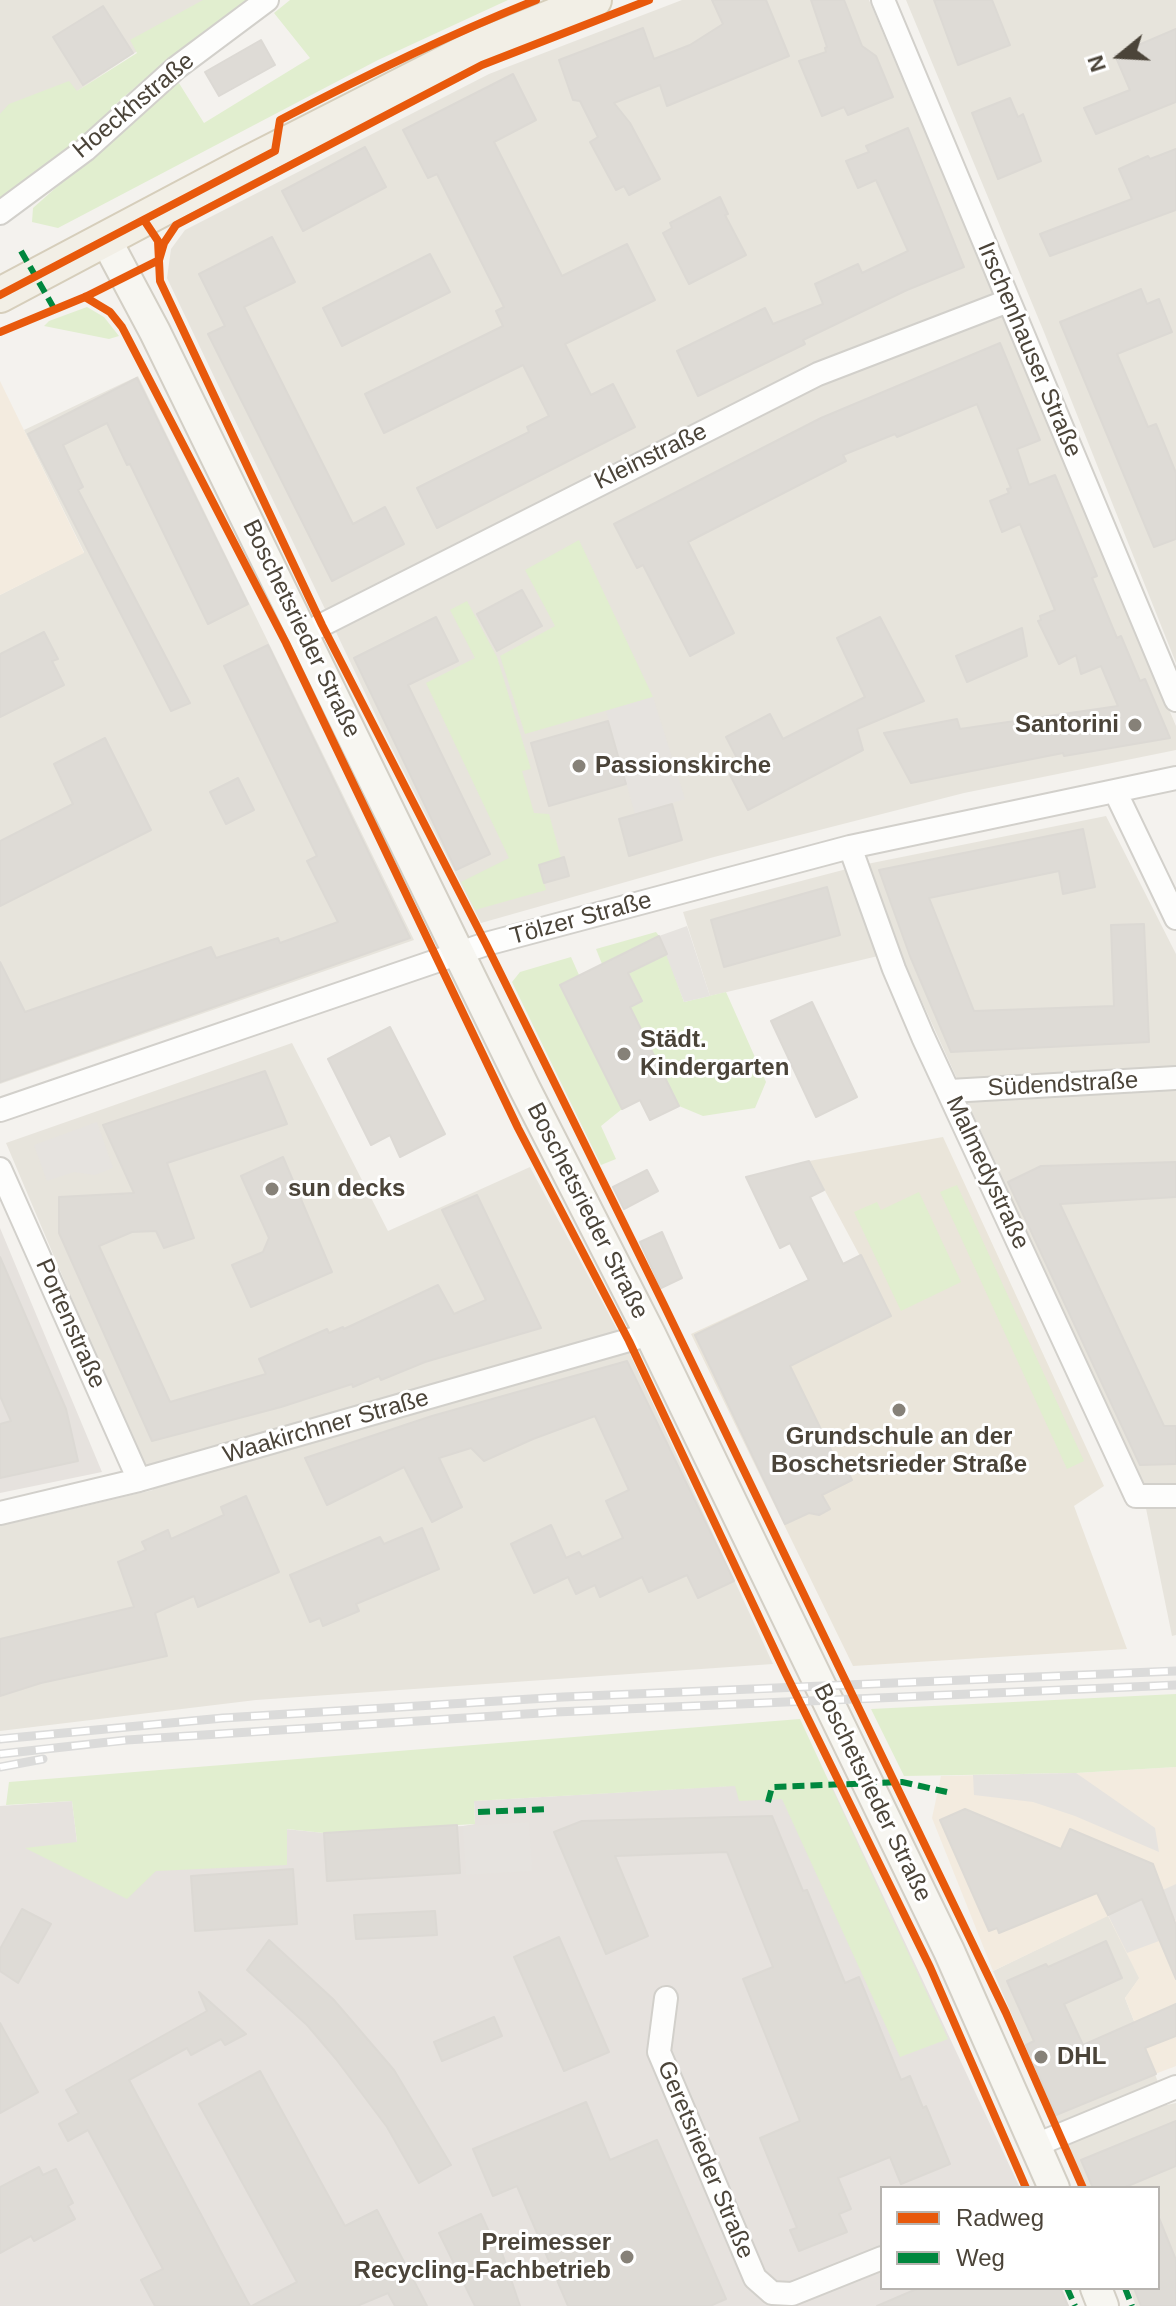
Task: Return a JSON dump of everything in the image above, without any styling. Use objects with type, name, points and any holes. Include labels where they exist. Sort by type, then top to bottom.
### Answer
[{"type":"main road","points":[[0,295],[475,48],[594,0]]},
{"type":"main road","name":"Boschetsrieder Straße","points":[[106,240],[155,332],[459,953],[650,1334],[949,1951],[1053,2186]]},
{"type":"street","name":"Hoeckhstraße","points":[[0,213],[85,150],[176,68],[267,0]]},
{"type":"street","name":"Irschenhauser Straße","points":[[883,0],[1176,700]]},
{"type":"street","name":"Kleinstraße","points":[[304,634],[818,374],[1008,301]]},
{"type":"street","name":"Tölzer Straße","points":[[0,1110],[459,953],[850,847],[1176,778]]},
{"type":"street","points":[[1115,791],[1176,918]]},
{"type":"street","name":"Malmedystraße","points":[[850,847],[894,969],[923,1037],[1136,1496],[1176,1496]]},
{"type":"street","name":"Südendstraße","points":[[950,1091],[1176,1078]]},
{"type":"street","name":"Portenstraße","points":[[0,1169],[139,1480]]},
{"type":"street","name":"Waakirchner Straße","points":[[0,1513],[139,1480],[650,1334]]},
{"type":"street","name":"Geretsrieder Straße","points":[[666,1998],[659,2052],[755,2278],[772,2293],[792,2294],[880,2259]]},
{"type":"street","points":[[1036,2145],[1176,2087]]},
{"type":"shaded area","points":[[0,0],[214,0],[76,92],[0,130]]},
{"type":"shaded area","points":[[682,0],[869,0],[1176,726],[1176,750],[964,793],[714,857],[481,923],[387,739],[167,278],[171,249],[185,230],[489,74]]},
{"type":"shaded area","points":[[906,0],[1176,0],[1176,663],[1044,332]]},
{"type":"shaded area","points":[[138,376],[414,940],[0,1084],[0,595],[84,552],[24,430]]},
{"type":"shaded area","points":[[0,381],[84,553],[0,595]]},
{"type":"shaded area","points":[[653,697],[685,799],[635,814],[606,711]]},
{"type":"shaded area","points":[[1106,816],[1176,954],[1176,1635],[1172,1636],[1141,1484],[899,951],[710,996],[683,912],[862,865]]},
{"type":"shaded area","points":[[687,926],[710,996],[684,1002],[659,936]]},
{"type":"shaded area","points":[[292,1043],[388,1231],[530,1167],[629,1352],[773,1664],[256,1700],[0,1731],[0,1526],[153,1490],[6,1143]]},
{"type":"shaded area","points":[[97,1122],[113,1168],[95,1175],[74,1172],[47,1181],[34,1145]]},
{"type":"shaded area","name":"Grundschule an der Boschetsrieder Straße","points":[[943,1137],[1104,1486],[1074,1506],[1127,1649],[853,1666],[691,1334],[860,1256],[809,1161]]},
{"type":"shaded area","points":[[0,1228],[102,1472],[0,1493]]},
{"type":"shaded area","points":[[1176,1767],[1176,2066],[1155,2074],[1125,1998],[1139,1978],[1108,1916],[993,1971],[932,1818],[941,1776]]},
{"type":"shaded area","points":[[1076,1773],[1155,1828],[1159,1852],[1075,1816],[1033,1802],[974,1795],[973,1775]]},
{"type":"shaded area","points":[[829,1780],[1019,2186],[880,2186],[880,2290],[1063,2290],[1069,2306],[0,2306],[0,1806],[72,1801],[77,1842],[286,1829],[324,1833],[463,1826],[475,1824],[474,1801]]},
{"type":"shaded area","points":[[529,1822],[532,1871],[466,1875],[463,1826]]},
{"type":"shaded area","points":[[1176,1884],[1176,1920],[1155,1929],[1159,1941],[1127,1953],[1108,1915]]},
{"type":"shaded area","points":[[1108,1915],[1140,1978],[1125,1998],[1167,2105],[1176,2103],[1176,2306],[1136,2306],[1130,2290],[1160,2290],[1160,2186],[1085,2186],[993,1971]]},
{"type":"green space","points":[[203,0],[250,0],[147,77],[74,147],[0,203],[0,114],[9,104],[69,81],[77,91],[137,53],[130,40]]},
{"type":"green space","points":[[290,0],[508,0],[378,60],[58,228],[32,222],[33,208],[177,80],[204,123],[310,58],[274,13]]},
{"type":"green space","points":[[87,307],[104,317],[119,336],[109,339],[44,326],[49,321]]},
{"type":"green space","points":[[579,540],[653,697],[525,734],[500,656],[555,626],[525,570]]},
{"type":"green space","points":[[467,601],[497,657],[531,769],[522,771],[534,813],[549,814],[561,858],[539,865],[546,890],[475,910],[461,882],[509,858],[426,683],[475,658],[450,610]]},
{"type":"green space","points":[[656,932],[659,936],[602,964],[596,949]]},
{"type":"green space","points":[[667,954],[684,1002],[726,992],[766,1082],[755,1108],[703,1116],[679,1106],[630,1007],[642,1001],[629,973]]},
{"type":"green space","points":[[571,957],[579,975],[561,985],[622,1109],[601,1126],[616,1159],[601,1165],[512,982],[520,972]]},
{"type":"green space","points":[[957,1185],[1084,1461],[1067,1469],[940,1192]]},
{"type":"green space","points":[[919,1192],[961,1282],[901,1311],[854,1212],[877,1202],[881,1210]]},
{"type":"green space","points":[[1176,1694],[1176,1767],[1076,1773],[904,1776],[871,1709]]},
{"type":"green space","points":[[800,1719],[948,2039],[900,2057],[782,1799],[739,1801],[735,1786],[474,1801],[475,1824],[324,1833],[287,1829],[287,1865],[156,1871],[127,1899],[25,1848],[77,1842],[72,1801],[6,1805],[9,1782]]},
{"type":"building","points":[[712,0],[766,0],[789,56],[667,106],[660,85],[614,103],[630,123],[660,179],[629,195],[624,186],[616,190],[590,142],[598,137],[580,101],[573,100],[559,60],[643,28],[654,59],[690,45],[723,24]]},
{"type":"building","points":[[811,0],[844,0],[862,46],[876,56],[893,97],[848,115],[844,107],[822,116],[799,61],[826,52],[827,47]]},
{"type":"building","points":[[934,0],[992,0],[1010,45],[958,65]]},
{"type":"building","points":[[103,6],[133,53],[83,85],[53,37]]},
{"type":"building","points":[[1176,29],[1176,102],[1096,134],[1084,108],[1130,90],[1115,55]]},
{"type":"building","points":[[261,40],[275,65],[219,96],[205,72]]},
{"type":"building","points":[[513,74],[536,120],[494,142],[562,276],[627,244],[655,300],[565,344],[591,395],[613,384],[635,427],[437,528],[417,488],[529,432],[527,427],[549,416],[523,365],[384,433],[365,394],[503,326],[496,311],[504,307],[437,174],[428,178],[403,130]]},
{"type":"building","points":[[1010,98],[1018,117],[1023,114],[1041,161],[998,179],[972,113]]},
{"type":"building","points":[[908,128],[964,267],[907,290],[803,340],[805,344],[698,396],[677,351],[765,308],[773,324],[823,304],[815,284],[858,264],[862,273],[908,251],[876,180],[858,188],[846,161],[869,152],[866,146]]},
{"type":"building","points":[[365,147],[386,187],[303,231],[282,191]]},
{"type":"building","points":[[1176,149],[1176,210],[1050,256],[1040,234],[1132,199],[1119,169],[1148,156],[1150,159]]},
{"type":"building","points":[[720,197],[728,214],[725,215],[746,255],[689,284],[663,233],[672,228],[670,223]]},
{"type":"building","points":[[272,237],[295,282],[244,307],[353,524],[385,507],[404,544],[332,581],[208,334],[225,326],[199,274]]},
{"type":"building","points":[[430,254],[450,292],[342,346],[323,308]]},
{"type":"building","points":[[1141,289],[1147,304],[1159,299],[1172,332],[1117,354],[1148,427],[1156,424],[1176,473],[1176,539],[1154,547],[1060,322]]},
{"type":"building","points":[[1000,343],[1040,440],[1017,449],[1029,485],[1055,475],[1097,576],[1092,578],[1117,638],[1121,636],[1140,681],[1145,679],[1170,738],[1064,756],[1063,753],[911,783],[884,733],[957,719],[960,729],[1118,706],[1101,666],[1081,674],[1076,655],[1059,664],[1038,621],[1041,620],[1040,616],[1055,610],[1020,524],[1002,532],[990,501],[1009,493],[1007,489],[1011,488],[977,404],[843,455],[846,461],[688,542],[734,633],[690,656],[643,565],[637,568],[614,524],[821,418]]},
{"type":"building","points":[[137,378],[248,604],[208,624],[107,423],[63,445],[83,487],[78,490],[190,703],[171,711],[28,434]]},
{"type":"building","points":[[522,590],[542,626],[497,651],[477,614]]},
{"type":"building","points":[[436,617],[458,661],[408,685],[490,854],[456,870],[354,658]]},
{"type":"building","points":[[880,617],[924,701],[857,729],[863,750],[748,810],[727,769],[739,762],[726,737],[770,714],[783,739],[865,697],[837,638]]},
{"type":"building","points":[[1022,628],[1027,656],[967,682],[956,656]]},
{"type":"building","points":[[44,632],[58,659],[52,661],[64,685],[0,717],[0,654]]},
{"type":"building","points":[[268,645],[410,938],[0,1082],[0,962],[25,1012],[211,947],[216,958],[278,938],[280,943],[338,922],[307,861],[317,856],[224,666]]},
{"type":"building","name":"Passionskirche","points":[[608,721],[626,784],[549,806],[531,743]]},
{"type":"building","points":[[105,738],[151,830],[0,906],[0,841],[73,804],[54,764]]},
{"type":"building","points":[[238,778],[254,810],[226,824],[210,792]]},
{"type":"building","points":[[672,804],[682,840],[629,856],[619,819]]},
{"type":"building","points":[[1083,829],[1095,887],[1063,894],[1059,871],[929,898],[974,1011],[1114,1006],[1111,925],[1144,924],[1149,1042],[951,1052],[910,956],[879,870]]},
{"type":"building","points":[[564,857],[569,876],[544,883],[539,865]]},
{"type":"building","points":[[827,887],[840,935],[724,967],[711,920]]},
{"type":"building","name":"Städt. Kindergarten","points":[[659,936],[667,954],[628,973],[642,1001],[630,1007],[679,1106],[650,1120],[640,1100],[622,1109],[560,985]]},
{"type":"building","points":[[812,1002],[857,1097],[816,1117],[771,1021]]},
{"type":"building","points":[[390,1027],[445,1134],[400,1157],[390,1135],[371,1145],[328,1059]]},
{"type":"building","points":[[265,1071],[287,1124],[167,1163],[194,1238],[164,1248],[156,1231],[132,1232],[99,1246],[170,1402],[266,1374],[259,1359],[327,1329],[329,1333],[344,1329],[438,1285],[454,1314],[486,1300],[442,1210],[477,1195],[541,1328],[425,1362],[381,1380],[379,1376],[353,1387],[352,1384],[281,1407],[152,1441],[59,1233],[59,1197],[134,1193],[103,1125]]},
{"type":"building","points":[[283,1157],[332,1272],[251,1307],[232,1265],[263,1252],[269,1238],[241,1176]]},
{"type":"building","points":[[809,1161],[824,1190],[810,1197],[843,1264],[861,1255],[891,1316],[790,1366],[836,1460],[843,1462],[852,1480],[822,1495],[830,1509],[819,1515],[809,1513],[785,1524],[695,1335],[809,1280],[790,1243],[780,1248],[746,1177]]},
{"type":"building","points":[[1176,1162],[1176,1197],[1060,1204],[1164,1426],[1176,1426],[1176,1464],[1140,1465],[1008,1182],[1041,1166]]},
{"type":"building","points":[[647,1170],[658,1191],[624,1209],[613,1187]]},
{"type":"building","points":[[662,1232],[682,1278],[661,1288],[640,1242]]},
{"type":"building","points":[[0,1257],[66,1409],[78,1461],[0,1478],[0,1424],[11,1421],[0,1396]]},
{"type":"building","points":[[627,1361],[734,1581],[698,1598],[687,1575],[649,1592],[642,1577],[600,1597],[595,1585],[576,1594],[568,1577],[534,1593],[511,1544],[551,1525],[566,1558],[579,1552],[582,1557],[623,1538],[606,1501],[629,1490],[595,1416],[484,1461],[471,1448],[439,1458],[462,1507],[432,1522],[404,1467],[327,1505],[305,1458],[432,1416]]},
{"type":"building","points":[[246,1496],[279,1572],[198,1607],[194,1596],[155,1613],[167,1656],[41,1683],[0,1696],[0,1639],[134,1607],[118,1562],[146,1550],[142,1542],[168,1530],[171,1539],[224,1515],[221,1507]]},
{"type":"building","points":[[422,1528],[439,1569],[356,1604],[359,1611],[323,1626],[320,1618],[310,1622],[290,1575],[380,1537],[384,1544]]},
{"type":"building","points":[[965,1809],[1061,1849],[1070,1829],[1153,1864],[1176,1925],[1176,1979],[1142,1899],[1108,1915],[1097,1893],[999,1933],[997,1928],[989,1931],[940,1820]]},
{"type":"building","points":[[772,1816],[803,1891],[807,1890],[845,1983],[859,1977],[901,2080],[910,2076],[950,2164],[901,2184],[890,2157],[838,2178],[851,2209],[839,2214],[847,2232],[799,2251],[790,2230],[797,2228],[760,2138],[800,2121],[743,1979],[773,1967],[727,1852],[615,1856],[648,1936],[606,1954],[554,1832],[582,1821]]},
{"type":"building","points":[[457,1825],[460,1873],[327,1881],[324,1833]]},
{"type":"building","points":[[293,1869],[297,1924],[195,1931],[191,1876]]},
{"type":"building","points":[[22,1909],[51,1924],[18,1983],[0,1971],[0,1949]]},
{"type":"building","points":[[435,1911],[437,1935],[356,1939],[354,1915]]},
{"type":"building","points":[[559,1937],[609,2052],[564,2071],[514,1957]]},
{"type":"building","points":[[269,1940],[333,1999],[394,2070],[451,2165],[419,2183],[387,2127],[336,2059],[307,2025],[247,1970]]},
{"type":"building","points":[[1106,1941],[1122,1978],[1064,2004],[1083,2045],[1176,2004],[1176,2036],[1145,2048],[1156,2074],[1056,2115],[1026,2045],[1034,2041],[1007,1981]]},
{"type":"building","points":[[199,1992],[246,2034],[225,2045],[221,2039],[191,2055],[187,2048],[129,2080],[250,2306],[155,2306],[141,2280],[163,2269],[88,2130],[68,2141],[59,2124],[79,2113],[66,2090],[207,2011]]},
{"type":"building","points":[[494,2017],[502,2036],[442,2061],[434,2042]]},
{"type":"building","points":[[0,2023],[38,2092],[0,2113]]},
{"type":"building","points":[[260,2071],[345,2226],[377,2210],[427,2306],[395,2306],[388,2293],[357,2306],[252,2306],[297,2282],[199,2104]]},
{"type":"building","name":"Preimesser Recycling-Fachbetrieb","points":[[586,2102],[610,2160],[657,2140],[726,2299],[710,2306],[568,2306],[517,2186],[493,2196],[473,2149]]},
{"type":"building","points":[[1176,2121],[1176,2166],[1128,2186],[1092,2186],[1081,2160]]},
{"type":"building","points":[[39,2167],[43,2175],[56,2169],[73,2203],[68,2206],[75,2219],[34,2241],[31,2236],[0,2253],[0,2187]]},
{"type":"building","points":[[481,2214],[494,2243],[498,2241],[520,2306],[475,2306],[439,2233]]},
{"type":"building","points":[[1160,2220],[1176,2260],[1176,2306],[1141,2306],[1135,2290],[1160,2290]]},
{"type":"building","points":[[914,2290],[1061,2290],[1068,2306],[877,2306]]},
{"type":"railway","points":[[0,1739],[223,1718],[563,1697],[1176,1671]]},
{"type":"railway","points":[[0,1754],[127,1740],[556,1712],[1176,1685]]},
{"type":"railway","points":[[0,1767],[43,1759]]},
{"type":"marked path","points":[[21,251],[55,310]]},
{"type":"marked path","points":[[768,1802],[772,1787],[902,1782],[947,1792]]},
{"type":"marked path","points":[[478,1812],[548,1809]]},
{"type":"marked path","points":[[1068,2290],[1075,2306]]},
{"type":"marked path","points":[[1126,2290],[1132,2306]]},
{"type":"cycle path","points":[[0,295],[275,151],[280,120],[406,57],[536,0]]},
{"type":"cycle path","points":[[0,332],[85,297],[159,260],[164,243],[176,225],[482,65],[649,0]]},
{"type":"cycle path","points":[[144,220],[158,241],[160,281],[322,625],[486,944],[665,1307],[1006,2013],[1082,2186]]},
{"type":"cycle path","points":[[85,297],[110,312],[122,327],[286,643],[518,1128],[629,1341],[784,1670],[930,1967],[1025,2186]]},
{"type":"place","name":"Santorini","points":[[1135,725]]},
{"type":"place","name":"Passionskirche","points":[[579,766]]},
{"type":"place","name":"Städt. Kindergarten","points":[[624,1054]]},
{"type":"place","name":"sun decks","points":[[272,1189]]},
{"type":"place","name":"Grundschule an der Boschetsrieder Straße","points":[[899,1410]]},
{"type":"place","name":"DHL","points":[[1041,2057]]},
{"type":"place","name":"Preimesser Recycling-Fachbetrieb","points":[[627,2257]]}]
